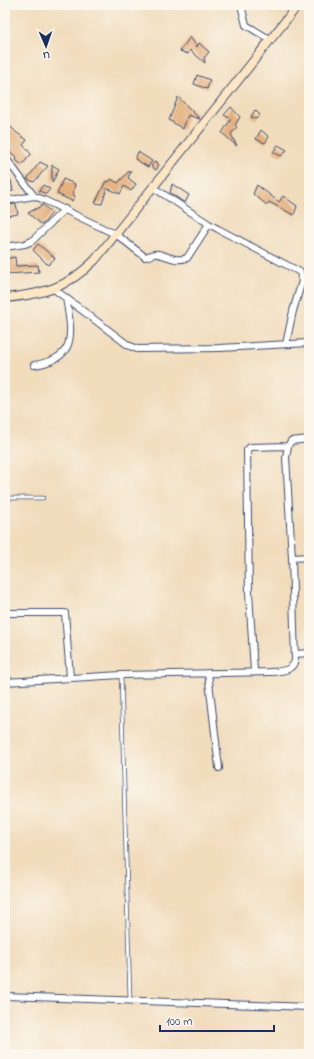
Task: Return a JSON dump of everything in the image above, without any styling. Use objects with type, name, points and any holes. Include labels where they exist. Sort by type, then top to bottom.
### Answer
[{"type":"main road","points":[[5,298],[40,293],[54,289],[84,271],[117,235],[298,5]]},
{"type":"street","points":[[241,5],[246,25],[271,40]]},
{"type":"street","points":[[5,156],[34,196],[65,209],[117,235],[144,256],[158,254],[169,259],[179,260],[190,256],[209,224]]},
{"type":"street","points":[[154,188],[209,224],[300,272],[302,281],[293,311],[286,344]]},
{"type":"street","points":[[5,201],[34,196]]},
{"type":"street","points":[[5,247],[25,244],[32,241],[65,209]]},
{"type":"street","points":[[54,289],[128,346],[136,349],[220,348],[309,343]]},
{"type":"street","points":[[34,365],[44,363],[61,356],[68,348],[72,329],[66,298]]},
{"type":"street","points":[[5,682],[70,677],[289,670],[294,666],[295,654],[292,558],[286,457],[288,446],[291,441],[309,439]]},
{"type":"street","points":[[254,671],[249,593],[247,450],[250,447],[288,446]]},
{"type":"street","points":[[292,558],[309,557]]},
{"type":"street","points":[[5,613],[64,613],[70,677]]},
{"type":"street","points":[[295,654],[309,653]]},
{"type":"street","points":[[208,673],[220,768]]},
{"type":"street","points":[[5,996],[309,1007]]},
{"type":"lane","points":[[5,498],[43,498]]},
{"type":"lane","points":[[121,675],[130,1001]]},
{"type":"building","points":[[190,37],[197,47],[199,43],[209,52],[204,58],[205,63],[190,50],[188,54],[180,51]]},
{"type":"building","points":[[197,75],[210,80],[207,89],[194,84]]},
{"type":"building","points":[[178,97],[200,119],[188,115],[183,129],[169,120]]},
{"type":"building","points":[[231,107],[240,117],[235,125],[237,127],[231,134],[237,146],[222,133],[231,119],[224,115]]},
{"type":"building","points":[[255,110],[260,115],[256,119],[251,117]]},
{"type":"building","points":[[9,125],[27,140],[23,145],[31,154],[22,165],[16,160],[17,157],[7,150],[8,149],[5,144],[5,132]]},
{"type":"building","points":[[261,130],[269,137],[265,143],[256,139]]},
{"type":"building","points":[[278,145],[287,150],[281,156],[273,152]]},
{"type":"building","points":[[138,152],[152,161],[148,167],[135,159]]},
{"type":"building","points":[[155,161],[159,165],[156,170],[151,166]]},
{"type":"building","points":[[40,162],[48,166],[34,182],[27,179]]},
{"type":"building","points":[[52,165],[59,169],[52,183]]},
{"type":"building","points":[[130,170],[131,171],[128,178],[136,184],[131,191],[124,186],[120,194],[107,188],[102,204],[95,203],[106,181],[109,182],[111,179],[118,183]]},
{"type":"building","points":[[63,179],[75,184],[73,194],[75,196],[72,201],[57,194]]},
{"type":"building","points":[[11,180],[13,191],[5,192],[5,182]]},
{"type":"building","points":[[172,184],[189,195],[185,203],[170,193]]},
{"type":"building","points":[[43,185],[50,189],[46,194],[39,191]]},
{"type":"building","points":[[257,185],[279,202],[283,196],[297,206],[294,215],[269,202],[267,205],[253,194]]},
{"type":"building","points":[[16,204],[18,214],[7,216],[6,205]]},
{"type":"building","points":[[43,205],[52,213],[42,225],[28,213]]},
{"type":"building","points":[[38,244],[55,258],[48,265],[33,250]]},
{"type":"building","points":[[15,257],[16,266],[38,265],[39,272],[5,274],[5,259]]}]
